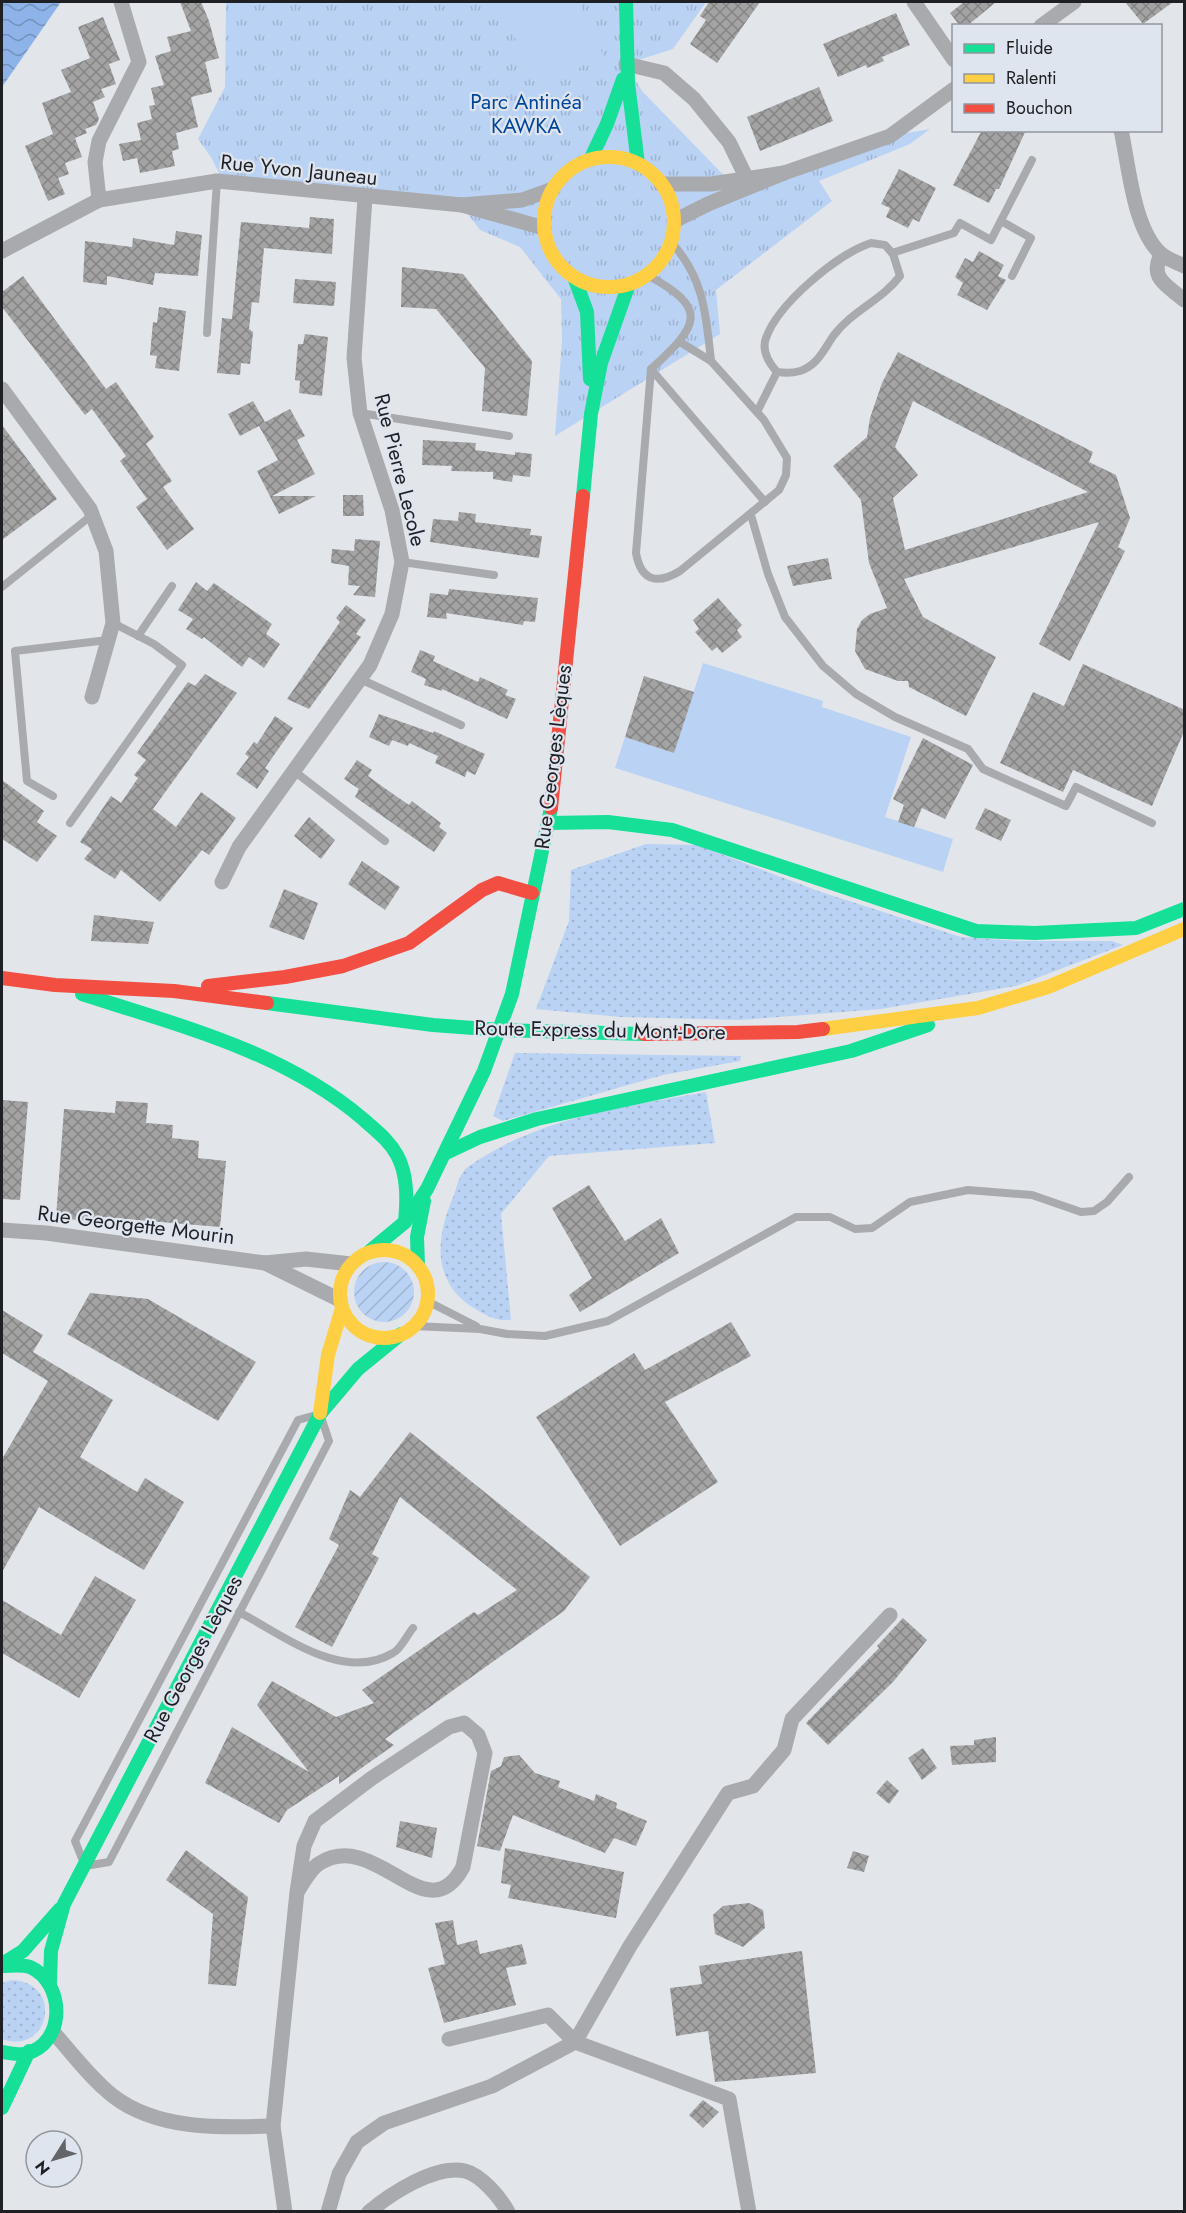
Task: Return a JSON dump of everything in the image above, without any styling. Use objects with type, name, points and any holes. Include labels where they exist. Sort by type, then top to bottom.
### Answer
[{"type":"main road","points":[[626,2],[625,68],[630,126],[638,164]]},
{"type":"main road","points":[[590,160],[608,124],[625,68]]},
{"type":"main road","points":[[615,158],[638,164],[661,184],[670,202],[674,221],[671,242],[662,260],[647,274],[629,284],[601,287],[574,277],[559,264],[549,247],[544,228],[545,208],[553,189],[575,166],[590,160],[615,158]]},
{"type":"main road","name":"Rue Georges Lèques","points":[[574,277],[587,312],[591,414]]},
{"type":"main road","name":"Rue Georges Lèques","points":[[370,1251],[405,1222],[427,1189],[484,1071],[512,994],[532,893],[549,823],[591,414],[601,363],[629,284]]},
{"type":"main road","points":[[549,823],[608,822],[672,830],[976,931],[1035,933],[1136,928],[1185,909]]},
{"type":"main road","points":[[174,990],[285,977],[343,966],[409,943],[482,890],[498,883],[532,893]]},
{"type":"main road","name":"Route Express du Mont-Dore","points":[[2,978],[55,985],[174,990],[433,1025],[564,1032],[690,1035],[798,1032],[978,1008],[1048,987],[1185,929]]},
{"type":"main road","points":[[55,985],[259,1054],[309,1079],[358,1113],[393,1148],[407,1186],[405,1222]]},
{"type":"main road","points":[[446,1153],[480,1137],[537,1119],[851,1051],[978,1008]]},
{"type":"main road","name":"Rue Georges Lèques","points":[[418,1266],[417,1238],[427,1189]]},
{"type":"main road","points":[[370,1251],[396,1251],[418,1266],[424,1277],[427,1302],[422,1315],[413,1326],[401,1334],[387,1338],[372,1336],[359,1330],[349,1320],[341,1304],[340,1287],[351,1264],[370,1251]]},
{"type":"main road","name":"Rue Georges Lèques","points":[[320,1414],[328,1355],[341,1304]]},
{"type":"main road","name":"Rue Georges Lèques","points":[[2,1965],[23,1951],[64,1904],[320,1414],[358,1369],[401,1334]]},
{"type":"main road","name":"Rue Georges Lèques","points":[[53,2032],[58,2016],[58,2004],[50,1982],[51,1951],[64,1904]]},
{"type":"main road","points":[[2,1965],[21,1964],[37,1970],[50,1982]]},
{"type":"main road","points":[[2,2052],[17,2054],[29,2051],[39,2046],[53,2032]]},
{"type":"main road","points":[[2,2108],[29,2051]]},
{"type":"street","points":[[99,200],[95,162],[99,141],[139,62],[121,2]]},
{"type":"street","points":[[914,2],[952,57]]},
{"type":"street","points":[[1044,24],[1074,2]]},
{"type":"street","points":[[625,68],[664,74],[694,99],[729,142],[747,179]]},
{"type":"street","points":[[674,221],[708,204],[784,173],[890,136],[952,90]]},
{"type":"street","points":[[1121,132],[1138,213],[1146,234],[1161,254],[1185,266]]},
{"type":"street","points":[[661,184],[711,184],[784,173]]},
{"type":"street","name":"Rue Yvon Jauneau","points":[[2,251],[99,200],[217,181],[364,198],[462,206],[544,228]]},
{"type":"street","name":"Rue Yvon Jauneau","points":[[462,206],[522,200],[553,189]]},
{"type":"street","name":"Rue Pierre Lecole","points":[[222,882],[239,847],[370,665],[392,614],[402,562],[392,510],[360,413],[354,358],[364,198]]},
{"type":"street","points":[[1161,254],[1155,266],[1158,277],[1185,300]]},
{"type":"street","points":[[2,389],[92,515],[105,551],[113,623],[92,697]]},
{"type":"street","name":"Rue Georgette Mourin","points":[[2,1230],[46,1233],[265,1263],[306,1259],[351,1264]]},
{"type":"street","name":"Rue Georgette Mourin","points":[[265,1263],[341,1304]]},
{"type":"street","points":[[328,2211],[343,2166],[357,2142],[375,2129],[384,2123],[492,2086],[575,2042],[630,1946],[728,1793],[753,1786],[784,1750],[792,1719],[890,1615]]},
{"type":"street","points":[[285,2211],[273,2126],[297,1892],[304,1846],[315,1821],[372,1778],[449,1727],[464,1723],[478,1735],[485,1753],[464,1867],[457,1879],[443,1889],[427,1891],[411,1886],[368,1858],[343,1854],[319,1863],[297,1892]]},
{"type":"street","points":[[449,2039],[548,2015],[575,2042],[729,2099],[749,2211]]},
{"type":"street","points":[[53,2032],[113,2096],[146,2114],[173,2122],[273,2126]]},
{"type":"street","points":[[369,2211],[392,2192],[432,2174],[464,2171],[485,2183],[508,2211]]},
{"type":"lane","points":[[892,253],[947,236],[954,232],[960,223],[991,240],[1032,160]]},
{"type":"lane","points":[[207,333],[217,181]]},
{"type":"lane","points":[[1001,221],[1031,238],[1012,276]]},
{"type":"lane","points":[[671,242],[687,260],[705,304],[711,361]]},
{"type":"lane","points":[[885,244],[892,253],[900,276],[888,291],[865,307],[835,334],[820,358],[801,371],[777,372],[769,363],[765,351],[766,339],[785,309],[809,283],[853,249],[885,244]]},
{"type":"lane","points":[[647,274],[673,288],[686,299],[691,314],[688,327],[680,342],[651,369],[642,452],[636,553],[639,567],[655,580],[669,578],[751,515],[779,490],[786,474],[787,458],[757,412],[711,361],[680,342]]},
{"type":"lane","points":[[651,369],[765,502]]},
{"type":"lane","points":[[757,412],[777,372]]},
{"type":"lane","points":[[360,413],[509,436]]},
{"type":"lane","points":[[2,586],[92,515]]},
{"type":"lane","points":[[751,515],[768,574],[785,617],[823,666],[856,694],[895,717],[968,749],[983,769],[1066,806],[1076,788],[1152,823]]},
{"type":"lane","points":[[402,562],[494,575]]},
{"type":"lane","points":[[138,636],[172,586]]},
{"type":"lane","points":[[70,823],[182,665],[154,644],[113,623]]},
{"type":"lane","points":[[53,796],[27,780],[15,651],[108,640]]},
{"type":"lane","points":[[360,679],[461,725]]},
{"type":"lane","points":[[294,771],[385,842]]},
{"type":"lane","points":[[413,1326],[480,1329],[507,1334],[545,1336],[608,1321],[796,1217],[830,1217],[855,1229],[872,1227],[910,1202],[968,1190],[1032,1195],[1081,1212],[1094,1211],[1107,1202],[1129,1177]]},
{"type":"lane","points":[[427,1302],[480,1329]]},
{"type":"lane","points":[[320,1414],[328,1441],[239,1612],[109,1862],[85,1866],[75,1840],[167,1663],[298,1420],[320,1414]]},
{"type":"lane","points":[[239,1612],[325,1658],[362,1664],[394,1653],[413,1628]]},
{"type":"green space","name":"Parc Antinéa KAWKA","points":[[226,2],[706,2],[673,49],[626,64],[642,91],[739,191],[890,136],[930,129],[910,144],[819,181],[832,201],[716,290],[720,334],[555,436],[562,341],[561,299],[520,247],[480,230],[461,205],[223,181],[211,157],[198,139],[225,87]]},
{"type":"green space","points":[[508,2],[579,2],[603,55],[540,88],[499,6]]},
{"type":"green space","points":[[703,663],[823,701],[822,707],[911,737],[885,817],[953,839],[943,872],[615,768],[625,737],[674,753]]},
{"type":"green space","points":[[646,844],[697,845],[821,892],[961,937],[1019,941],[1112,941],[1123,945],[1016,986],[881,1009],[740,1020],[620,1017],[536,1009],[569,921],[571,870]]},
{"type":"green space","points":[[515,1053],[741,1056],[740,1061],[663,1075],[503,1121],[493,1116]]},
{"type":"green space","points":[[706,1092],[715,1143],[549,1156],[501,1214],[511,1320],[489,1317],[462,1299],[451,1287],[444,1274],[441,1243],[448,1211],[465,1169],[495,1150],[552,1125],[613,1109]]},
{"type":"green space","points":[[378,1262],[390,1262],[406,1270],[412,1280],[414,1292],[412,1304],[406,1314],[390,1322],[378,1322],[362,1314],[354,1298],[354,1286],[362,1270]]},
{"type":"green space","points":[[12,1980],[29,1984],[39,1993],[45,2004],[40,2029],[31,2037],[18,2041],[2,2039],[2,1983]]},
{"type":"water","points":[[2,2],[61,2],[2,87]]},
{"type":"building","points":[[180,2],[201,2],[209,21],[219,58],[205,62],[212,92],[191,97],[198,127],[176,133],[179,149],[172,151],[175,166],[140,173],[137,158],[123,161],[119,144],[141,140],[137,123],[152,119],[149,106],[155,105],[151,88],[164,85],[155,56],[171,51],[167,37],[191,31]]},
{"type":"building","points":[[709,2],[760,2],[717,63],[690,44],[706,20],[700,16]]},
{"type":"building","points":[[964,2],[996,2],[969,24],[958,24],[950,13]]},
{"type":"building","points":[[1125,2],[1173,2],[1143,24]]},
{"type":"building","points":[[896,13],[910,45],[882,57],[884,61],[867,68],[866,65],[838,77],[823,44]]},
{"type":"building","points":[[103,17],[120,60],[109,64],[116,84],[101,89],[105,97],[93,102],[99,119],[96,125],[85,129],[87,133],[75,138],[82,157],[65,163],[69,174],[58,178],[65,194],[48,201],[25,146],[53,134],[42,103],[71,92],[61,70],[90,58],[78,27]]},
{"type":"building","points":[[819,87],[833,121],[760,151],[747,117]]},
{"type":"building","points":[[981,132],[1025,132],[999,189],[996,189],[989,203],[953,185]]},
{"type":"building","points":[[899,169],[936,188],[919,222],[913,219],[908,228],[886,217],[890,208],[881,204]]},
{"type":"building","points":[[310,217],[334,219],[332,254],[264,248],[259,303],[252,302],[249,329],[253,332],[250,364],[241,363],[240,375],[217,373],[222,318],[232,319],[241,222],[309,228]]},
{"type":"building","points":[[176,231],[202,235],[198,276],[155,273],[153,285],[107,276],[107,285],[83,282],[85,241],[132,247],[133,238],[174,245]]},
{"type":"building","points":[[979,251],[1004,265],[998,276],[1006,280],[987,310],[957,295],[963,283],[955,277],[965,258],[973,262]]},
{"type":"building","points":[[402,267],[463,274],[532,361],[527,416],[482,411],[485,368],[436,309],[401,307]]},
{"type":"building","points":[[23,276],[106,389],[116,382],[154,437],[146,444],[172,481],[163,487],[194,529],[167,550],[136,507],[147,499],[120,461],[126,456],[92,409],[85,415],[2,307],[2,292]]},
{"type":"building","points":[[295,279],[336,282],[334,306],[293,303]]},
{"type":"building","points":[[159,307],[186,311],[179,371],[155,368],[157,356],[150,355],[153,322],[157,323]]},
{"type":"building","points":[[305,334],[328,337],[322,396],[299,393],[300,381],[295,380],[298,344],[303,344]]},
{"type":"building","points":[[898,352],[1093,452],[1089,462],[1116,475],[1130,518],[1118,547],[1125,551],[1070,661],[1039,644],[1099,522],[904,579],[923,617],[996,657],[966,716],[909,687],[908,681],[898,681],[865,669],[855,651],[857,629],[862,620],[870,614],[887,608],[869,563],[861,500],[833,466],[867,437],[870,418],[882,383]],"holes":[[[913,401],[1088,492],[905,550],[893,498],[918,475],[895,447]]]},
{"type":"building","points":[[253,401],[265,422],[290,409],[305,436],[297,440],[315,474],[272,496],[316,496],[279,514],[257,471],[278,460],[259,426],[240,436],[228,414]]},
{"type":"building","points":[[2,425],[57,499],[2,540]]},
{"type":"building","points":[[423,440],[476,443],[475,450],[515,455],[515,452],[532,454],[530,477],[513,475],[512,482],[493,479],[493,472],[451,471],[452,466],[422,465]]},
{"type":"building","points":[[343,495],[363,495],[364,516],[343,516]]},
{"type":"building","points":[[459,512],[476,514],[475,522],[531,529],[530,535],[542,536],[539,558],[430,542],[433,519],[458,521]]},
{"type":"building","points":[[355,539],[380,541],[375,597],[353,595],[360,586],[348,585],[349,566],[331,563],[332,549],[354,551]]},
{"type":"building","points":[[828,558],[832,579],[793,586],[787,566]]},
{"type":"building","points":[[196,582],[207,591],[214,583],[272,624],[266,634],[280,644],[264,668],[249,657],[242,667],[204,637],[202,639],[186,629],[193,619],[178,610]]},
{"type":"building","points":[[449,589],[538,598],[535,622],[524,621],[523,625],[446,613],[447,619],[427,617],[430,593],[448,595]]},
{"type":"building","points":[[718,598],[742,625],[737,630],[742,637],[722,653],[717,647],[712,651],[695,632],[699,629],[693,620]]},
{"type":"building","points":[[346,605],[366,620],[356,634],[361,637],[309,709],[287,699],[340,622],[336,618]]},
{"type":"building","points":[[420,650],[435,656],[433,661],[478,682],[480,677],[508,690],[505,695],[516,699],[507,719],[442,689],[442,691],[424,685],[426,679],[411,672]]},
{"type":"building","points":[[1083,664],[1185,710],[1185,729],[1152,806],[1073,770],[1063,792],[1000,763],[1033,692],[1064,706]]},
{"type":"building","points":[[205,674],[237,693],[153,809],[176,827],[201,792],[236,818],[209,855],[202,850],[160,902],[121,870],[115,879],[84,859],[92,849],[80,842],[111,796],[121,803],[138,778],[134,775],[146,760],[137,753],[188,682],[195,686]]},
{"type":"building","points":[[644,676],[694,692],[674,753],[625,737]]},
{"type":"building","points":[[379,714],[433,733],[434,731],[485,754],[475,775],[467,771],[465,777],[435,763],[438,756],[409,743],[408,746],[392,740],[389,746],[369,737]]},
{"type":"building","points":[[275,716],[293,728],[265,768],[269,771],[257,789],[236,774],[249,757],[245,754],[254,742],[257,744]]},
{"type":"building","points":[[923,738],[973,765],[945,819],[922,808],[914,827],[898,822],[904,805],[893,799]]},
{"type":"building","points":[[357,760],[372,770],[368,776],[409,805],[412,801],[441,823],[439,827],[447,833],[434,852],[355,797],[359,789],[344,779]]},
{"type":"building","points":[[2,780],[44,811],[37,822],[57,836],[37,862],[2,839]]},
{"type":"building","points":[[985,808],[1011,820],[1001,841],[975,829]]},
{"type":"building","points":[[309,817],[335,840],[321,859],[294,836]]},
{"type":"building","points":[[362,861],[400,887],[385,910],[348,884]]},
{"type":"building","points":[[284,889],[318,903],[304,940],[269,927]]},
{"type":"building","points":[[94,915],[154,922],[148,944],[91,941]]},
{"type":"building","points":[[2,1100],[28,1102],[20,1200],[2,1199]]},
{"type":"building","points":[[116,1101],[148,1103],[146,1123],[173,1125],[172,1138],[199,1141],[198,1158],[226,1161],[220,1227],[102,1217],[101,1222],[56,1218],[64,1109],[115,1113]]},
{"type":"building","points":[[589,1185],[625,1241],[661,1218],[679,1253],[580,1312],[569,1295],[592,1278],[552,1208]]},
{"type":"building","points":[[90,1293],[148,1299],[256,1362],[218,1421],[67,1334]]},
{"type":"building","points":[[2,1310],[43,1335],[33,1352],[113,1400],[80,1457],[137,1492],[145,1478],[184,1502],[144,1570],[39,1507],[2,1572],[2,1459],[48,1381],[2,1353]]},
{"type":"building","points":[[731,1322],[751,1356],[665,1402],[718,1482],[620,1546],[536,1417],[634,1353],[645,1370]]},
{"type":"building","points":[[410,1432],[590,1577],[564,1611],[385,1739],[394,1745],[339,1784],[339,1776],[287,1810],[279,1823],[205,1783],[232,1727],[309,1772],[257,1705],[272,1681],[336,1717],[374,1703],[362,1690],[474,1612],[478,1615],[517,1590],[400,1497],[372,1554],[379,1558],[332,1647],[295,1627],[339,1545],[329,1539],[350,1490],[360,1497]]},
{"type":"building","points":[[95,1576],[136,1600],[79,1698],[2,1653],[2,1600],[61,1635]]},
{"type":"building","points":[[903,1618],[927,1640],[893,1682],[828,1745],[806,1723],[879,1648],[877,1646]]},
{"type":"building","points":[[996,1737],[996,1762],[952,1765],[950,1746],[974,1745],[974,1740]]},
{"type":"building","points":[[923,1748],[937,1768],[922,1780],[908,1758]]},
{"type":"building","points":[[519,1755],[535,1773],[560,1781],[558,1787],[594,1801],[596,1794],[617,1803],[616,1808],[647,1821],[636,1846],[614,1838],[605,1853],[513,1815],[500,1851],[477,1846],[491,1771],[501,1766],[504,1757]]},
{"type":"building","points":[[887,1780],[899,1791],[889,1804],[876,1793]]},
{"type":"building","points":[[400,1821],[437,1828],[432,1858],[396,1847]]},
{"type":"building","points":[[505,1848],[624,1872],[616,1918],[508,1898],[511,1885],[501,1883]]},
{"type":"building","points":[[186,1850],[248,1897],[236,1986],[208,1984],[213,1914],[166,1880]]},
{"type":"building","points":[[853,1851],[869,1856],[864,1872],[847,1868]]},
{"type":"building","points":[[749,1903],[763,1910],[765,1928],[743,1947],[715,1934],[713,1915],[723,1906]]},
{"type":"building","points":[[453,1920],[457,1945],[477,1940],[480,1954],[522,1944],[527,1964],[506,1968],[516,2005],[444,2023],[428,1968],[445,1964],[435,1923]]},
{"type":"building","points":[[802,1951],[816,2073],[715,2082],[708,2031],[676,2036],[670,1988],[702,1984],[699,1966]]},
{"type":"building","points":[[703,2100],[719,2112],[703,2128],[689,2115]]},
{"type":"traffic: fast","points":[[626,2],[628,83],[638,164]]},
{"type":"traffic: fast","points":[[590,160],[607,124],[623,79]]},
{"type":"traffic: fast","points":[[574,277],[587,312],[590,379]]},
{"type":"traffic: fast","points":[[583,496],[591,414],[601,363],[629,284]]},
{"type":"traffic: fast","points":[[370,1251],[405,1222],[427,1189],[484,1071],[512,994],[551,808]]},
{"type":"traffic: fast","points":[[549,823],[608,822],[672,830],[976,931],[1035,933],[1136,928],[1184,909]]},
{"type":"traffic: fast","points":[[82,994],[229,1043],[299,1075],[332,1095],[377,1131],[397,1155],[405,1179],[405,1222]]},
{"type":"traffic: fast","points":[[267,1003],[433,1025],[500,1030],[644,1034]]},
{"type":"traffic: fast","points":[[446,1153],[480,1137],[537,1119],[851,1051],[928,1025]]},
{"type":"traffic: fast","points":[[418,1266],[417,1237],[424,1201]]},
{"type":"traffic: fast","points":[[50,1982],[51,1951],[64,1904],[320,1414],[358,1369],[401,1334]]},
{"type":"traffic: fast","points":[[2,1964],[23,1951],[60,1909]]},
{"type":"traffic: fast","points":[[2,1966],[27,1966],[42,1975],[55,1998],[56,2012],[54,2026],[48,2038],[39,2048],[25,2054],[2,2052]]},
{"type":"traffic: fast","points":[[2,2108],[29,2051]]},
{"type":"traffic: slow","points":[[609,157],[634,162],[655,176],[669,197],[674,222],[669,247],[655,268],[634,282],[609,287],[584,282],[563,268],[549,247],[544,222],[549,197],[563,176],[584,162],[609,157]]},
{"type":"traffic: slow","points":[[823,1029],[978,1008],[1048,987],[1184,929]]},
{"type":"traffic: slow","points":[[384,1250],[401,1254],[415,1263],[424,1277],[428,1294],[424,1311],[415,1325],[401,1334],[384,1338],[367,1334],[353,1325],[344,1311],[340,1294],[344,1277],[353,1263],[367,1254],[384,1250]]},
{"type":"traffic: slow","points":[[320,1413],[328,1355],[342,1308]]},
{"type":"traffic: jam","points":[[551,808],[583,496]]},
{"type":"traffic: jam","points":[[208,986],[285,977],[343,966],[409,943],[482,890],[498,883],[532,893]]},
{"type":"traffic: jam","points":[[2,978],[55,985],[174,991],[267,1003]]},
{"type":"traffic: jam","points":[[644,1034],[798,1032],[823,1029]]}]
